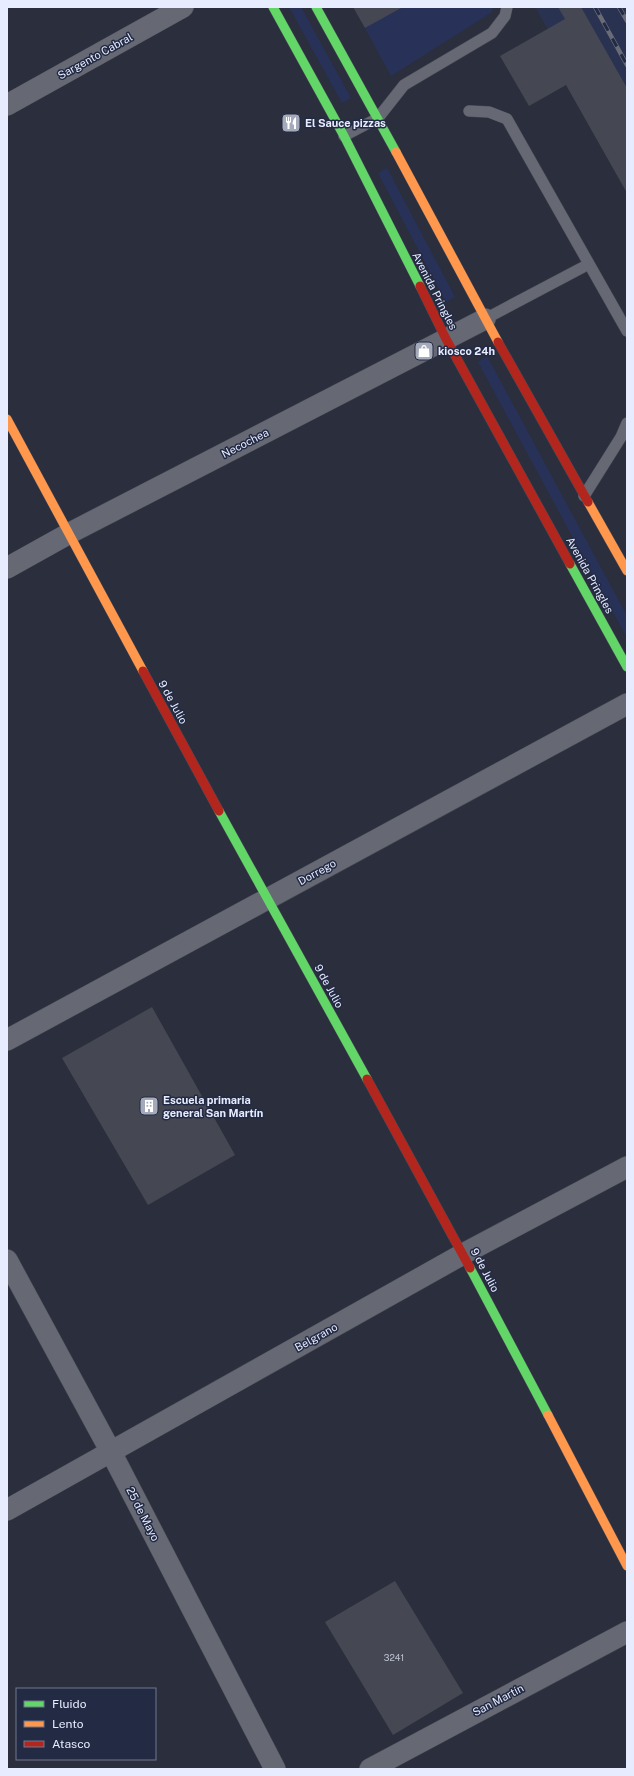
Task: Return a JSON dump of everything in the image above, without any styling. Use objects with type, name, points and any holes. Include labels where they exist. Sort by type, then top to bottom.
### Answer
[{"type":"main road","name":"Avenida Pringles","points":[[273,7],[344,136],[446,339],[627,667]]},
{"type":"main road","points":[[316,7],[378,118],[485,319],[627,571]]},
{"type":"main road","name":"9 de Julio","points":[[7,419],[267,900],[463,1254],[627,1566]]},
{"type":"street","name":"Sargento Cabral","points":[[7,105],[183,7]]},
{"type":"street","name":"Necochea","points":[[7,568],[68,534],[485,319]]},
{"type":"street","name":"Dorrego","points":[[7,1040],[627,704]]},
{"type":"street","name":"Belgrano","points":[[7,1510],[463,1254],[627,1167]]},
{"type":"street","name":"25 de Mayo","points":[[7,1260],[111,1452],[274,1769]]},
{"type":"street","name":"San Martín","points":[[370,1769],[627,1632]]},
{"type":"lane","points":[[344,136],[378,118],[404,85],[492,33],[504,16],[507,7]]},
{"type":"lane","points":[[469,111],[489,112],[507,119],[627,331]]},
{"type":"lane","points":[[485,319],[589,264]]},
{"type":"lane","points":[[584,496],[621,437],[627,422]]},
{"type":"shaded area","points":[[289,7],[301,7],[351,98],[342,103]]},
{"type":"shaded area","points":[[403,7],[493,7],[492,12],[391,76],[365,28]]},
{"type":"shaded area","points":[[535,7],[627,7],[627,168]]},
{"type":"shaded area","points":[[387,168],[455,297],[446,302],[378,173]]},
{"type":"shaded area","points":[[487,356],[627,616],[627,638],[478,362]]},
{"type":"building","points":[[353,7],[403,7],[365,28]]},
{"type":"building","points":[[558,7],[581,7],[627,88],[627,193],[566,85],[529,106],[500,56],[565,19]]},
{"type":"building","name":"Escuela primaria general San Martín","points":[[152,1007],[235,1155],[148,1205],[62,1058]]},
{"type":"building","points":[[395,1581],[463,1693],[393,1735],[325,1622]]},
{"type":"railway","points":[[595,7],[627,65]]},
{"type":"railway","points":[[619,7],[627,21]]},
{"type":"traffic: fast","points":[[273,7],[344,136],[420,286]]},
{"type":"traffic: fast","points":[[316,7],[396,152]]},
{"type":"traffic: fast","points":[[570,564],[627,667]]},
{"type":"traffic: fast","points":[[219,811],[367,1079]]},
{"type":"traffic: fast","points":[[470,1268],[548,1415]]},
{"type":"traffic: slow","points":[[396,152],[498,342]]},
{"type":"traffic: slow","points":[[7,419],[143,671]]},
{"type":"traffic: slow","points":[[588,502],[627,571]]},
{"type":"traffic: slow","points":[[548,1415],[627,1566]]},
{"type":"traffic: jam","points":[[420,286],[446,339],[570,564]]},
{"type":"traffic: jam","points":[[498,342],[588,502]]},
{"type":"traffic: jam","points":[[143,671],[219,811]]},
{"type":"traffic: jam","points":[[367,1079],[470,1268]]},
{"type":"place","name":"El Sauce pizzas","points":[[291,123]]},
{"type":"place","name":"kiosco 24h","points":[[424,351]]},
{"type":"place","name":"Escuela primaria general San Martín","points":[[149,1106]]}]
